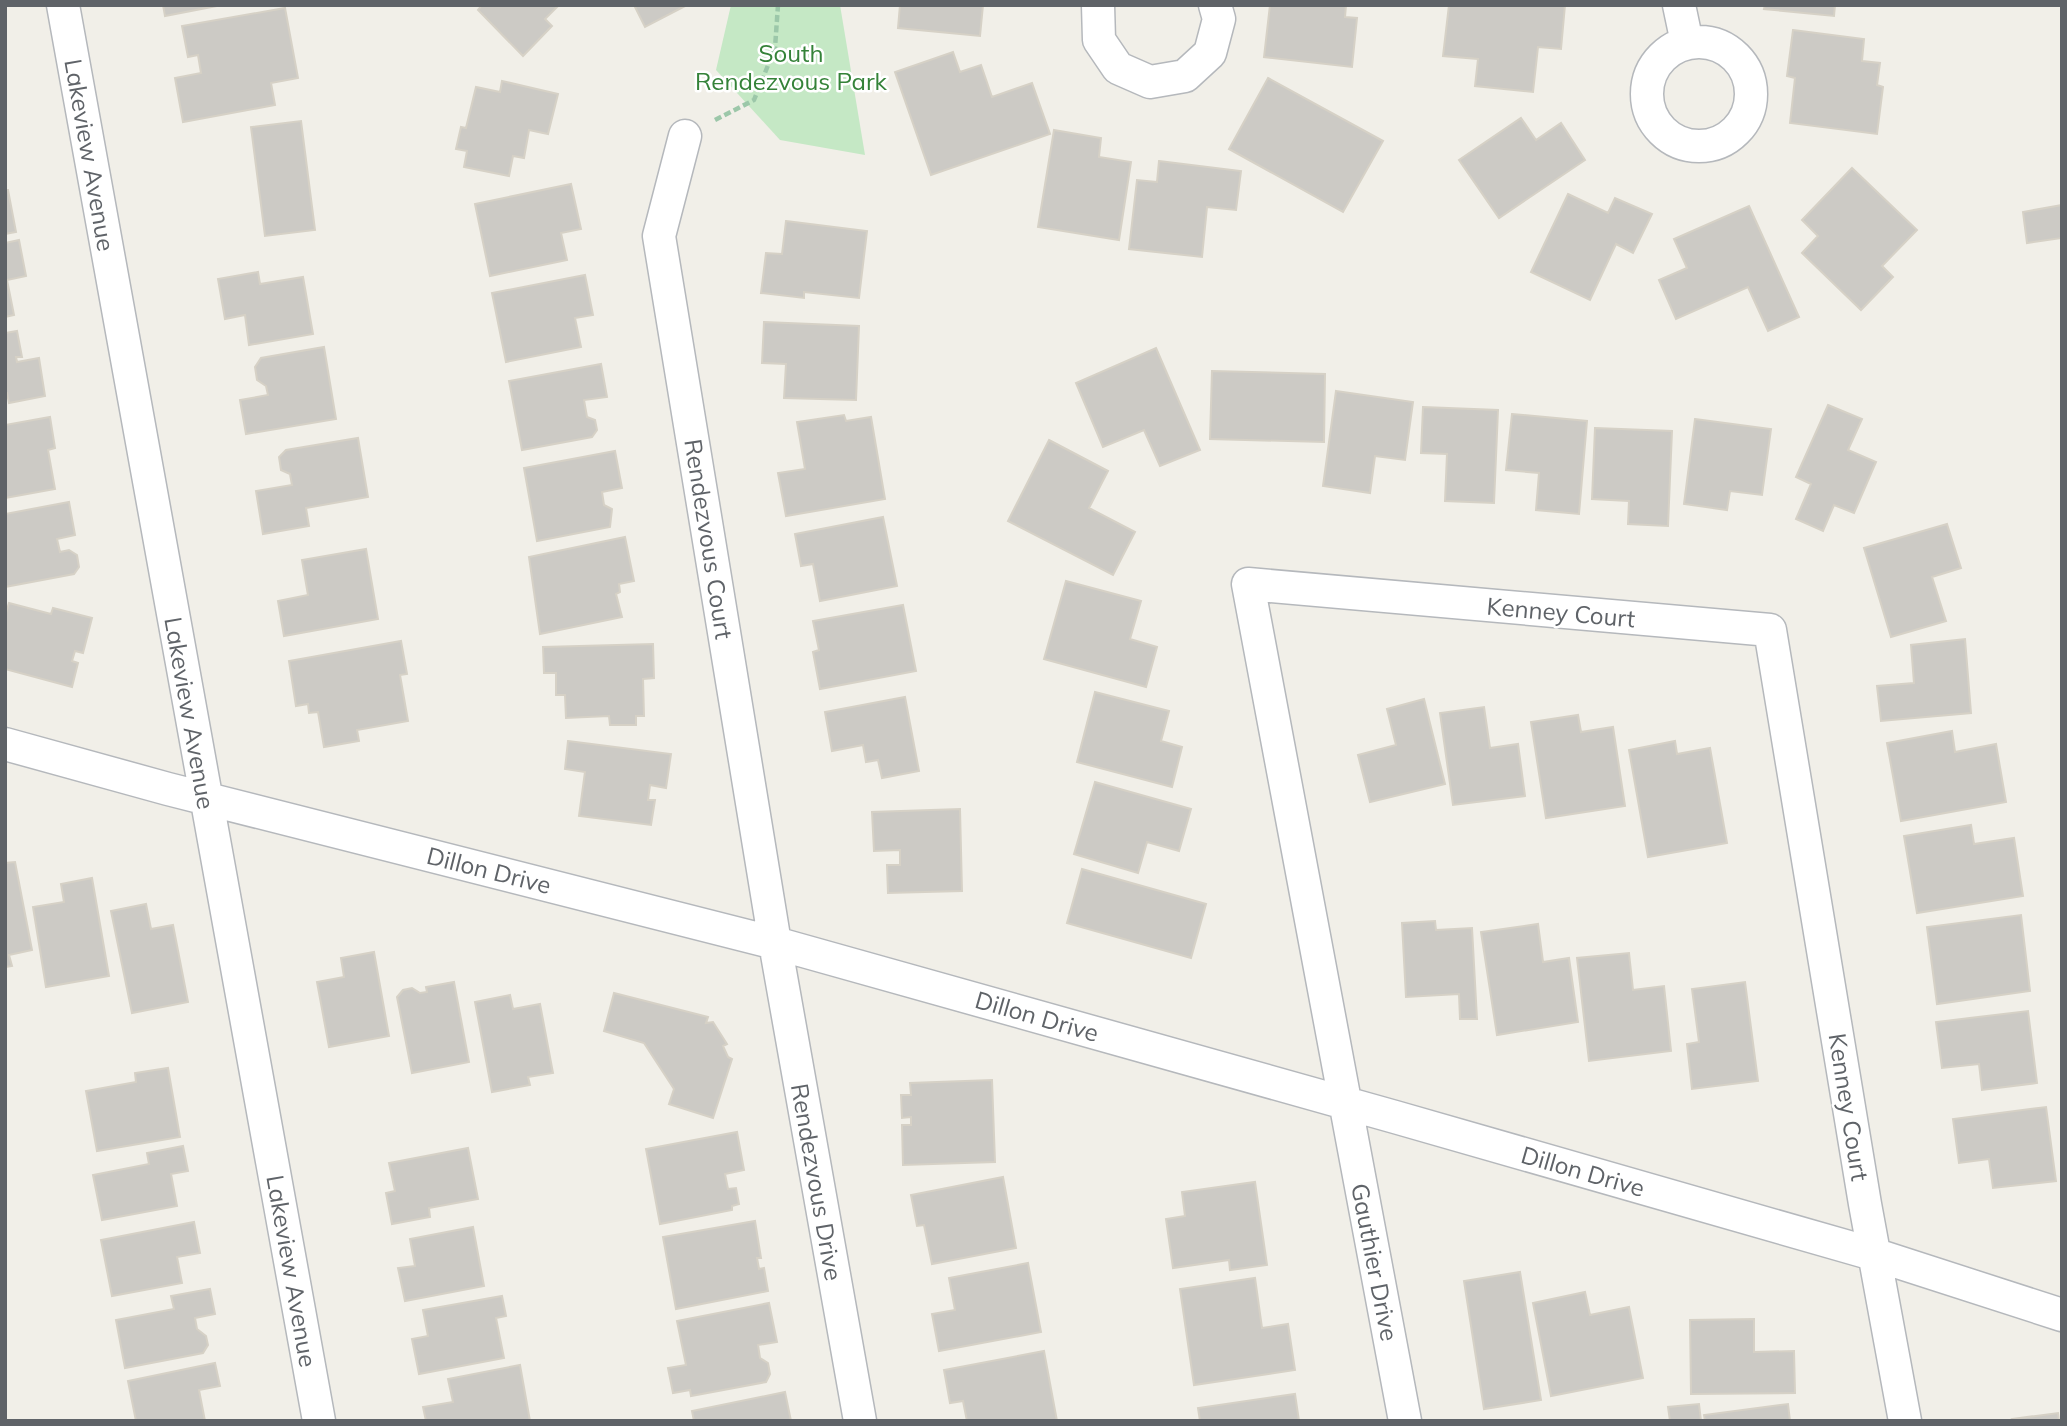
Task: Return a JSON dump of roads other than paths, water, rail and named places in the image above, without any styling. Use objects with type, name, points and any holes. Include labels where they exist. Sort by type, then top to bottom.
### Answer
[{"type":"street","name":"Lakeview Avenue","points":[[63,5],[319,1421]]},
{"type":"street","points":[[1098,5],[1099,40],[1105,50],[1118,68],[1150,82],[1185,76],[1210,53],[1219,19],[1215,5]]},
{"type":"street","points":[[1679,5],[1687,43]]},
{"type":"street","name":"Rendezvous Court","points":[[685,136],[659,236],[775,943]]},
{"type":"street","name":"Kenney Court","points":[[1344,1102],[1248,584],[1769,630],[1874,1254]]},
{"type":"street","name":"Dillon Drive","points":[[5,744],[155,785],[775,943],[1874,1254],[2062,1315]]},
{"type":"street","name":"Rendezvous Drive","points":[[775,943],[860,1421]]},
{"type":"street","name":"Gauthier Drive","points":[[1344,1102],[1405,1421]]},
{"type":"street","points":[[1874,1254],[1905,1421]]},
{"type":"park label","name":"South Rendezvous Park","points":[[791,67]]}]
